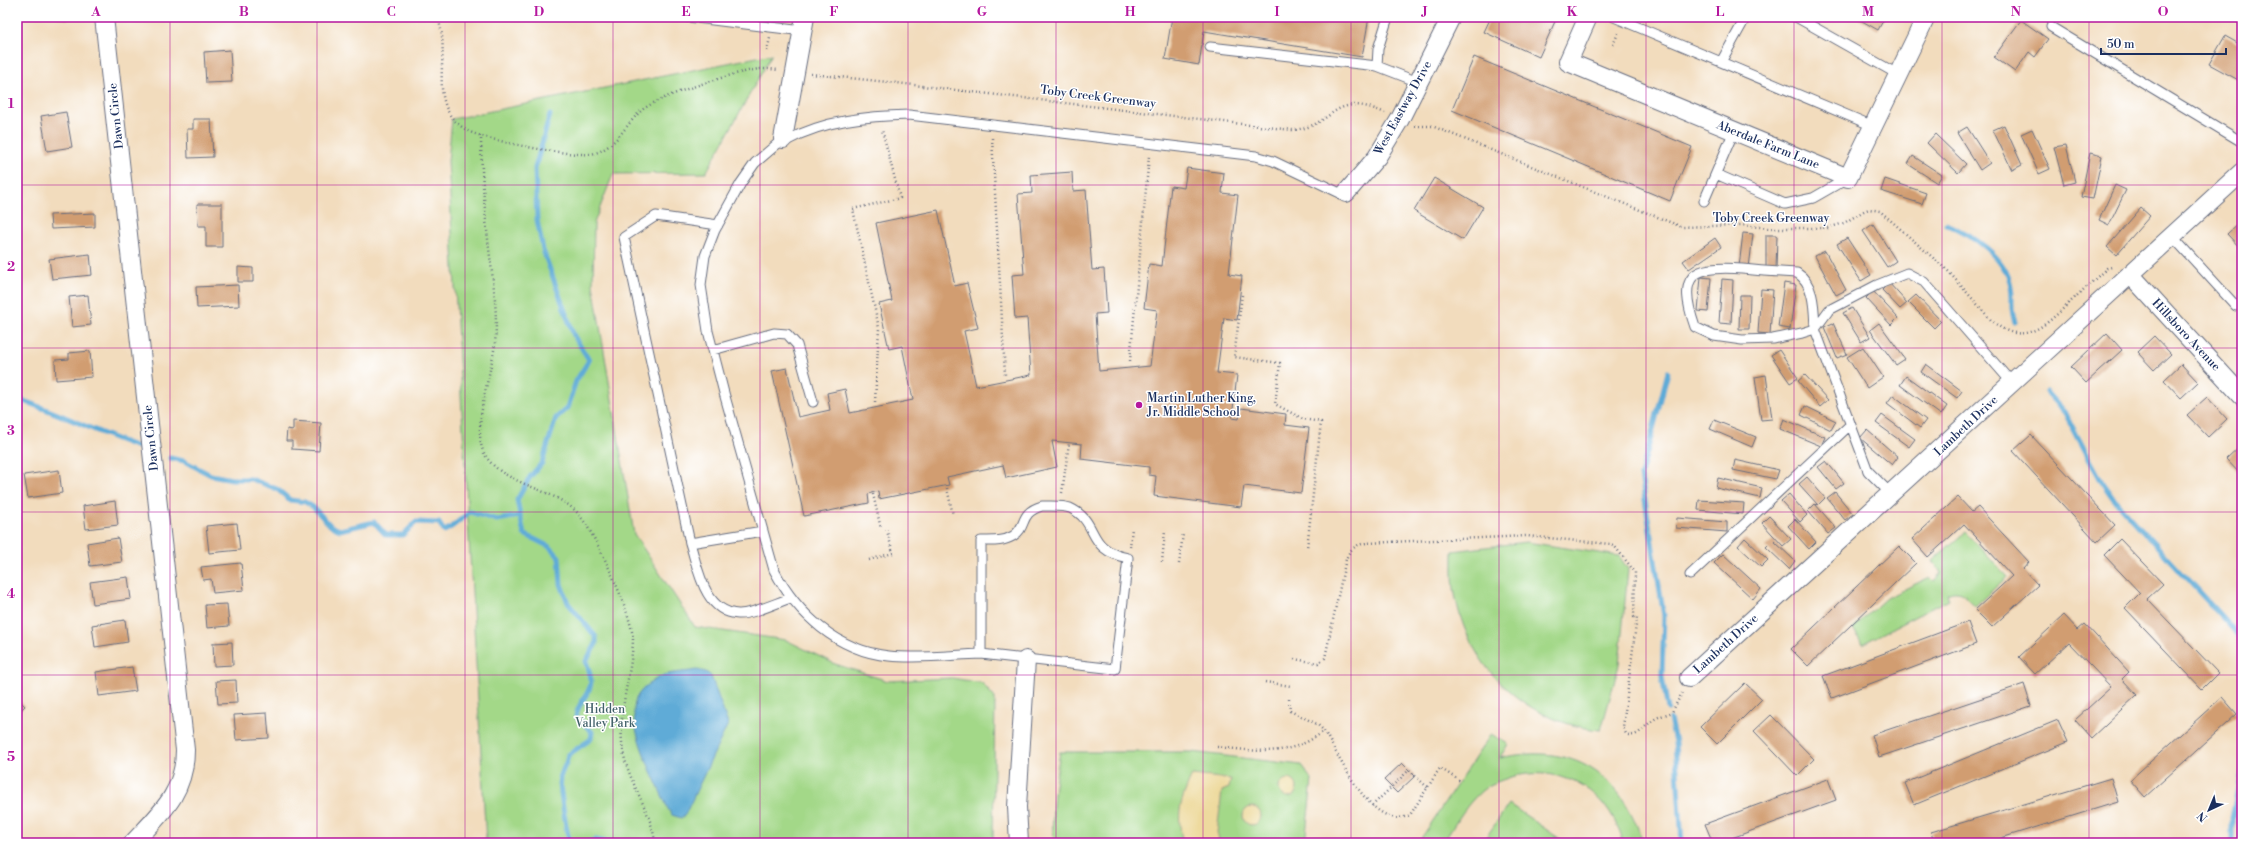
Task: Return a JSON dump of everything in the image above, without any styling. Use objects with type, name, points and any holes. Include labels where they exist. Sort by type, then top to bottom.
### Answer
[{"type":"street","name":"Dawn Circle","points":[[104,17],[185,750],[182,779],[175,794],[162,812],[133,843]]},
{"type":"street","name":"West Eastway Drive","points":[[1346,194],[1377,157],[1400,119],[1450,17]]},
{"type":"street","name":"Aberdale Farm Lane","points":[[1588,17],[1568,62],[1848,178]]},
{"type":"street","points":[[1848,178],[1926,17]]},
{"type":"street","points":[[783,139],[804,24]]},
{"type":"street","name":"Lambeth Drive","points":[[1689,678],[2242,172]]},
{"type":"street","name":"Hillsboro Avenue","points":[[2130,274],[2242,396]]},
{"type":"street","points":[[1020,843],[1017,807],[1026,660]]},
{"type":"lane","points":[[688,17],[804,24]]},
{"type":"lane","points":[[1377,66],[1378,48],[1388,17]]},
{"type":"lane","points":[[1614,17],[1874,126]]},
{"type":"lane","points":[[1721,62],[1746,17]]},
{"type":"lane","points":[[1796,17],[1898,75]]},
{"type":"lane","points":[[2051,26],[2239,140],[2242,131]]},
{"type":"lane","points":[[1210,47],[1377,66],[1418,82]]},
{"type":"lane","points":[[982,654],[981,541],[1003,540],[1014,536],[1025,516],[1033,509],[1042,506],[1069,508],[1082,515],[1090,525],[1102,547],[1113,554],[1128,558],[1115,669],[982,654],[891,656],[869,653],[847,645],[825,632],[791,598],[784,590],[774,570],[713,350],[701,286],[705,256],[718,225],[755,163],[783,139],[788,140],[816,128],[875,116],[909,115],[1256,156],[1273,161],[1342,194],[1346,194]]},
{"type":"lane","points":[[1704,201],[1734,131]]},
{"type":"lane","points":[[1716,174],[1785,204],[1813,198],[1848,178]]},
{"type":"lane","points":[[718,225],[656,216],[624,237],[690,542],[707,595],[719,607],[738,614],[791,598]]},
{"type":"lane","points":[[2172,236],[2236,306]]},
{"type":"lane","points":[[1891,494],[1868,471],[1815,329],[1814,305],[1810,289],[1803,277],[1797,273],[1721,267],[1708,268],[1699,272],[1688,284],[1691,315],[1695,327],[1708,334],[1742,340],[1773,339],[1815,329],[1830,310],[1877,285],[1907,273],[1924,282],[2014,381]]},
{"type":"lane","points":[[713,350],[774,333],[787,334],[798,345],[813,402]]},
{"type":"lane","points":[[1690,575],[1850,425]]},
{"type":"lane","points":[[690,542],[763,531]]},
{"type":"path","points":[[437,17],[441,31],[443,90],[446,107],[460,125],[481,135],[573,155],[595,153],[611,145],[641,110],[659,100],[751,70],[777,70]]},
{"type":"path","name":"Toby Creek Greenway","points":[[807,74],[912,84],[1292,130],[1315,125],[1332,112],[1346,106],[1362,105],[1380,110]]},
{"type":"path","name":"Toby Creek Greenway","points":[[1414,126],[1432,126],[1682,227],[1742,225],[1768,228],[1828,228],[1869,209],[1880,211],[1948,271],[1997,326],[2014,334],[2029,332],[2043,326],[2078,294]]},
{"type":"path","points":[[875,402],[879,328],[853,209],[900,198],[882,130]]},
{"type":"path","points":[[481,135],[481,167],[495,296],[495,343],[488,378],[480,437],[487,457],[501,471],[556,498],[573,509],[585,523],[629,616],[633,639],[621,713],[621,731],[629,773],[651,824],[655,843]]},
{"type":"path","points":[[992,137],[1004,375]]},
{"type":"path","points":[[1130,361],[1149,156]]},
{"type":"path","points":[[1242,295],[1234,357],[1280,363],[1275,404],[1302,419],[1321,422],[1306,548]]},
{"type":"path","points":[[1062,493],[1070,443]]},
{"type":"path","points":[[947,488],[953,515]]},
{"type":"path","points":[[873,494],[881,529]]},
{"type":"path","points":[[868,560],[893,554],[886,527]]},
{"type":"path","points":[[1128,558],[1132,528]]},
{"type":"path","points":[[1162,562],[1165,531]]},
{"type":"path","points":[[1179,564],[1183,534]]},
{"type":"path","points":[[1294,660],[1318,663],[1325,658],[1345,562],[1349,552],[1356,546],[1366,543],[1527,536],[1610,544],[1616,548],[1635,572],[1634,616],[1637,617],[1623,727],[1626,734],[1633,736],[1638,734],[1652,721],[1672,712],[1687,686],[1689,678]]},
{"type":"path","points":[[1265,682],[1290,686]]},
{"type":"path","points":[[1289,699],[1290,711],[1317,724],[1324,731],[1362,794],[1372,806],[1384,816],[1395,819],[1404,818],[1414,811],[1440,768],[1460,781]]},
{"type":"path","points":[[1217,747],[1270,752],[1284,750],[1302,745],[1324,731]]},
{"type":"path","points":[[1372,806],[1409,770],[1428,788]]},
{"type":"green space","name":"Hidden Valley Park","points":[[772,54],[706,173],[613,174],[594,223],[593,284],[634,534],[695,627],[786,640],[835,664],[888,681],[952,678],[982,683],[995,698],[993,843],[486,843],[448,161],[452,119]]},
{"type":"green space","points":[[1965,532],[2007,577],[1975,606],[1962,594],[1952,592],[1947,594],[1949,599],[1862,644],[1853,628],[1886,598],[1930,577],[1934,581],[1941,573],[1933,560]]},
{"type":"green space","points":[[1526,542],[1619,556],[1628,569],[1619,665],[1601,730],[1575,726],[1550,717],[1527,705],[1507,689],[1489,670],[1474,649],[1463,625],[1454,587],[1453,551]]},
{"type":"green space","points":[[1491,734],[1508,744],[1500,758],[1526,754],[1550,755],[1571,759],[1591,768],[1608,781],[1622,798],[1634,819],[1643,843],[1623,843],[1618,828],[1606,807],[1583,787],[1570,780],[1556,776],[1526,774],[1511,777],[1488,786],[1468,805],[1443,843],[1418,843]]},
{"type":"green space","points":[[1060,752],[1192,752],[1301,765],[1312,780],[1305,843],[1054,843],[1053,809]]},
{"type":"green space","points":[[1509,804],[1566,843],[1482,843]]},
{"type":"sand","points":[[1192,775],[1231,779],[1229,788],[1222,791],[1217,833],[1220,843],[1183,843],[1180,823],[1180,808]]},
{"type":"sand","points":[[1284,779],[1292,779],[1297,784],[1295,795],[1292,797],[1284,797],[1279,792],[1279,784]]},
{"type":"sand","points":[[1248,807],[1256,807],[1261,812],[1259,823],[1256,825],[1248,825],[1243,820],[1243,812]]},
{"type":"water","points":[[697,670],[706,672],[711,676],[728,724],[685,815],[681,818],[672,815],[668,809],[639,741],[634,714],[635,702],[642,690],[651,682],[660,677],[672,673]]},
{"type":"building","points":[[56,17],[69,17],[69,20]]},
{"type":"building","points":[[1172,17],[1369,17],[1362,57],[1204,31],[1199,65],[1165,59]]},
{"type":"building","points":[[1491,17],[1557,17],[1539,57],[1484,32]]},
{"type":"building","points":[[1855,17],[1885,17],[1878,30]]},
{"type":"building","points":[[2021,20],[2048,39],[2035,57],[2029,52],[2015,72],[1994,57]]},
{"type":"building","points":[[2225,36],[2241,45],[2242,42],[2242,82],[2209,64]]},
{"type":"building","points":[[230,50],[232,82],[206,83],[204,52]]},
{"type":"building","points":[[1474,57],[1692,147],[1670,201],[1452,110]]},
{"type":"building","points":[[66,112],[72,147],[47,151],[41,116]]},
{"type":"building","points":[[193,119],[211,119],[213,157],[188,158],[187,129],[193,129]]},
{"type":"building","points":[[2004,125],[2022,165],[2012,170],[1993,130]]},
{"type":"building","points":[[1967,127],[1990,163],[1980,170],[1957,133]]},
{"type":"building","points":[[2032,129],[2050,169],[2039,174],[2021,134]]},
{"type":"building","points":[[1935,134],[1966,164],[1958,173],[1927,143]]},
{"type":"building","points":[[2066,145],[2075,182],[2064,185],[2054,147]]},
{"type":"building","points":[[2090,153],[2102,156],[2093,199],[2081,197]]},
{"type":"building","points":[[1913,156],[1942,175],[1937,183],[1908,164]]},
{"type":"building","points":[[1187,168],[1224,173],[1222,193],[1238,195],[1229,274],[1242,276],[1237,320],[1224,318],[1217,373],[1237,375],[1232,418],[1239,419],[1241,408],[1286,414],[1285,425],[1309,428],[1301,493],[1244,486],[1241,507],[1154,496],[1156,476],[1149,475],[1149,467],[1081,459],[1082,444],[1052,441],[1057,467],[1006,478],[1003,465],[947,477],[949,485],[879,499],[878,491],[868,494],[869,503],[804,516],[772,371],[787,368],[798,417],[830,410],[827,393],[845,389],[850,413],[913,400],[902,346],[889,349],[879,304],[892,301],[876,223],[938,210],[955,286],[967,283],[978,328],[964,331],[976,386],[1031,375],[1027,318],[1015,319],[1012,275],[1024,274],[1018,194],[1032,193],[1031,175],[1072,172],[1073,191],[1086,190],[1092,270],[1104,269],[1107,313],[1095,314],[1099,371],[1150,366],[1157,310],[1144,308],[1149,264],[1162,266],[1171,186],[1184,188]]},
{"type":"building","points":[[1434,178],[1483,207],[1463,240],[1414,211]]},
{"type":"building","points":[[1885,179],[1926,193],[1922,204],[1881,191]]},
{"type":"building","points":[[2115,185],[2126,190],[2109,225],[2099,220]]},
{"type":"building","points":[[197,204],[222,204],[222,247],[206,247],[206,226],[198,226]]},
{"type":"building","points":[[2141,208],[2150,216],[2116,255],[2107,247]]},
{"type":"building","points":[[95,213],[95,227],[51,229],[50,215]]},
{"type":"building","points":[[2242,220],[2242,250],[2227,234]]},
{"type":"building","points":[[1873,224],[1896,261],[1887,267],[1863,231]]},
{"type":"building","points":[[1743,233],[1753,234],[1749,268],[1739,267]]},
{"type":"building","points":[[1766,235],[1777,235],[1776,269],[1766,269]]},
{"type":"building","points":[[1715,238],[1721,247],[1689,269],[1683,261]]},
{"type":"building","points":[[1847,238],[1871,275],[1861,281],[1837,244]]},
{"type":"building","points":[[1825,251],[1846,290],[1836,295],[1815,256]]},
{"type":"building","points":[[90,254],[92,275],[52,279],[49,259]]},
{"type":"building","points":[[238,267],[253,268],[253,282],[238,282]]},
{"type":"building","points":[[1701,277],[1711,278],[1708,312],[1698,311]]},
{"type":"building","points":[[1722,279],[1733,280],[1731,324],[1719,323]]},
{"type":"building","points":[[1784,283],[1796,285],[1790,329],[1778,327]]},
{"type":"building","points":[[1889,283],[1907,303],[1900,309],[1882,290]]},
{"type":"building","points":[[238,285],[239,306],[197,308],[196,287]]},
{"type":"building","points":[[1761,289],[1773,290],[1770,334],[1758,333]]},
{"type":"building","points":[[1873,291],[1898,318],[1891,325],[1866,298]]},
{"type":"building","points":[[88,295],[91,325],[72,327],[69,297]]},
{"type":"building","points":[[1740,295],[1750,295],[1749,329],[1739,329]]},
{"type":"building","points":[[1916,295],[1941,321],[1934,328],[1908,302]]},
{"type":"building","points":[[1852,308],[1870,337],[1861,342],[1843,313]]},
{"type":"building","points":[[1833,323],[1847,354],[1837,358],[1824,327]]},
{"type":"building","points":[[1879,323],[1905,359],[1896,365],[1870,330]]},
{"type":"building","points":[[2107,333],[2122,350],[2086,383],[2071,367]]},
{"type":"building","points":[[2154,336],[2171,354],[2154,370],[2137,352]]},
{"type":"building","points":[[1863,347],[1883,377],[1867,388],[1847,357]]},
{"type":"building","points":[[1779,350],[1798,378],[1790,383],[1771,355]]},
{"type":"building","points":[[90,351],[92,377],[56,380],[55,360],[69,359],[69,353]]},
{"type":"building","points":[[1926,364],[1962,391],[1957,398],[1921,372]]},
{"type":"building","points":[[2181,364],[2198,382],[2181,398],[2164,380]]},
{"type":"building","points":[[1766,375],[1772,419],[1761,420],[1755,377]]},
{"type":"building","points":[[1805,375],[1828,400],[1820,407],[1798,381]]},
{"type":"building","points":[[1906,376],[1947,406],[1941,415],[1900,385]]},
{"type":"building","points":[[1893,395],[1926,420],[1920,428],[1887,403]]},
{"type":"building","points":[[2207,397],[2227,419],[2208,437],[2187,415]]},
{"type":"building","points":[[1805,406],[1836,421],[1831,430],[1801,415]]},
{"type":"building","points":[[1882,415],[1915,439],[1909,447],[1876,423]]},
{"type":"building","points":[[1784,419],[1825,437],[1821,446],[1780,429]]},
{"type":"building","points":[[1714,420],[1756,437],[1752,447],[1710,429]]},
{"type":"building","points":[[293,421],[321,423],[319,451],[292,449],[292,441],[286,441],[287,429],[293,430]]},
{"type":"building","points":[[1867,430],[1898,457],[1892,465],[1860,438]]},
{"type":"building","points":[[2031,435],[2115,525],[2097,542],[2013,451]]},
{"type":"building","points":[[2242,444],[2242,476],[2226,459]]},
{"type":"building","points":[[1735,460],[1779,470],[1776,479],[1733,470]]},
{"type":"building","points":[[1826,461],[1844,483],[1836,489],[1818,467]]},
{"type":"building","points":[[59,470],[62,493],[28,498],[24,475]]},
{"type":"building","points":[[1807,477],[1825,498],[1818,505],[1799,484]]},
{"type":"building","points":[[1718,478],[1762,488],[1760,498],[1716,488]]},
{"type":"building","points":[[1835,492],[1853,514],[1845,520],[1827,498]]},
{"type":"building","points":[[1789,494],[1807,515],[1800,522],[1781,501]]},
{"type":"building","points":[[1958,497],[1972,512],[1978,507],[2029,562],[2023,569],[2038,585],[1992,627],[1975,610],[2012,576],[1964,524],[1928,557],[1912,539]]},
{"type":"building","points":[[1699,500],[1744,503],[1743,514],[1698,510]]},
{"type":"building","points":[[115,501],[118,525],[86,529],[83,506]]},
{"type":"building","points":[[1815,504],[1836,528],[1828,534],[1808,511]]},
{"type":"building","points":[[1769,516],[1791,539],[1783,546],[1762,523]]},
{"type":"building","points":[[1677,518],[1727,522],[1727,532],[1676,528]]},
{"type":"building","points":[[1795,519],[1816,542],[1809,549],[1788,526]]},
{"type":"building","points":[[237,523],[240,550],[209,553],[206,526]]},
{"type":"building","points":[[118,538],[122,562],[90,566],[87,543]]},
{"type":"building","points":[[1745,538],[1768,560],[1761,567],[1738,546]]},
{"type":"building","points":[[2120,539],[2163,584],[2147,599],[2218,673],[2202,689],[2125,608],[2140,593],[2104,555]]},
{"type":"building","points":[[1773,540],[1795,561],[1789,569],[1766,547]]},
{"type":"building","points":[[1899,546],[1916,563],[1808,666],[1791,649]]},
{"type":"building","points":[[1723,554],[1761,589],[1753,599],[1714,563]]},
{"type":"building","points":[[241,563],[244,590],[213,593],[211,579],[203,580],[201,567]]},
{"type":"building","points":[[128,577],[131,599],[93,604],[90,582]]},
{"type":"building","points":[[227,604],[229,626],[207,628],[205,605]]},
{"type":"building","points":[[2064,615],[2078,630],[2085,624],[2129,672],[2122,679],[2137,695],[2091,738],[2075,720],[2111,687],[2069,643],[2035,674],[2019,657]]},
{"type":"building","points":[[125,620],[128,642],[95,647],[92,625]]},
{"type":"building","points":[[1968,622],[1976,644],[1832,698],[1823,676]]},
{"type":"building","points":[[232,642],[233,665],[214,666],[213,643]]},
{"type":"building","points":[[132,667],[136,691],[99,696],[96,672]]},
{"type":"building","points":[[236,680],[237,703],[218,704],[216,681]]},
{"type":"building","points":[[1745,683],[1762,699],[1717,744],[1700,727]]},
{"type":"building","points":[[2024,684],[2031,706],[1879,757],[1872,735]]},
{"type":"building","points":[[2222,697],[2237,714],[2145,797],[2130,780]]},
{"type":"building","points":[[17,698],[25,706],[17,714]]},
{"type":"building","points":[[267,713],[269,738],[236,740],[234,715]]},
{"type":"building","points":[[1771,715],[1814,759],[1797,776],[1754,731]]},
{"type":"building","points":[[2058,720],[2068,742],[1914,805],[1905,783]]},
{"type":"building","points":[[1402,763],[1415,776],[1397,793],[1384,780]]},
{"type":"building","points":[[2111,778],[2118,802],[1985,843],[1934,843],[1931,832]]},
{"type":"building","points":[[1828,779],[1836,800],[1718,843],[1713,843],[1705,824]]},
{"type":"waterway","points":[[550,115],[535,168],[537,220],[543,250],[574,336],[589,360],[576,381],[567,408],[556,418],[542,463],[530,477],[517,500],[524,534],[550,547],[559,557],[561,584],[568,603],[596,637],[596,644],[586,661],[591,681],[589,690],[579,706],[576,716],[592,732],[591,739],[568,755],[560,778],[570,843]]},
{"type":"waterway","points":[[1946,224],[1976,240],[1995,256],[2002,265],[2008,275],[2011,286],[2012,312],[2015,322]]},
{"type":"waterway","points":[[1668,372],[1641,475],[1664,616],[1662,677],[1668,709]]},
{"type":"waterway","points":[[2046,392],[2065,413],[2103,484],[2113,498],[2242,639]]},
{"type":"waterway","points":[[17,399],[33,404],[138,447]]},
{"type":"waterway","points":[[170,458],[184,461],[211,475],[232,479],[251,479],[277,489],[290,500],[305,502],[313,507],[331,526],[340,530],[374,522],[386,535],[403,535],[416,522],[439,523],[444,531],[470,512],[497,520],[520,516]]},
{"type":"waterway","points":[[1670,719],[1675,742],[1682,843]]},
{"type":"waterway","points":[[2232,843],[2232,818],[2242,768]]},
{"type":"waterway","points":[[586,843],[596,840],[611,843]]},
{"type":"place","name":"Martin Luther King, Jr. Middle School","points":[[1139,405]]}]
